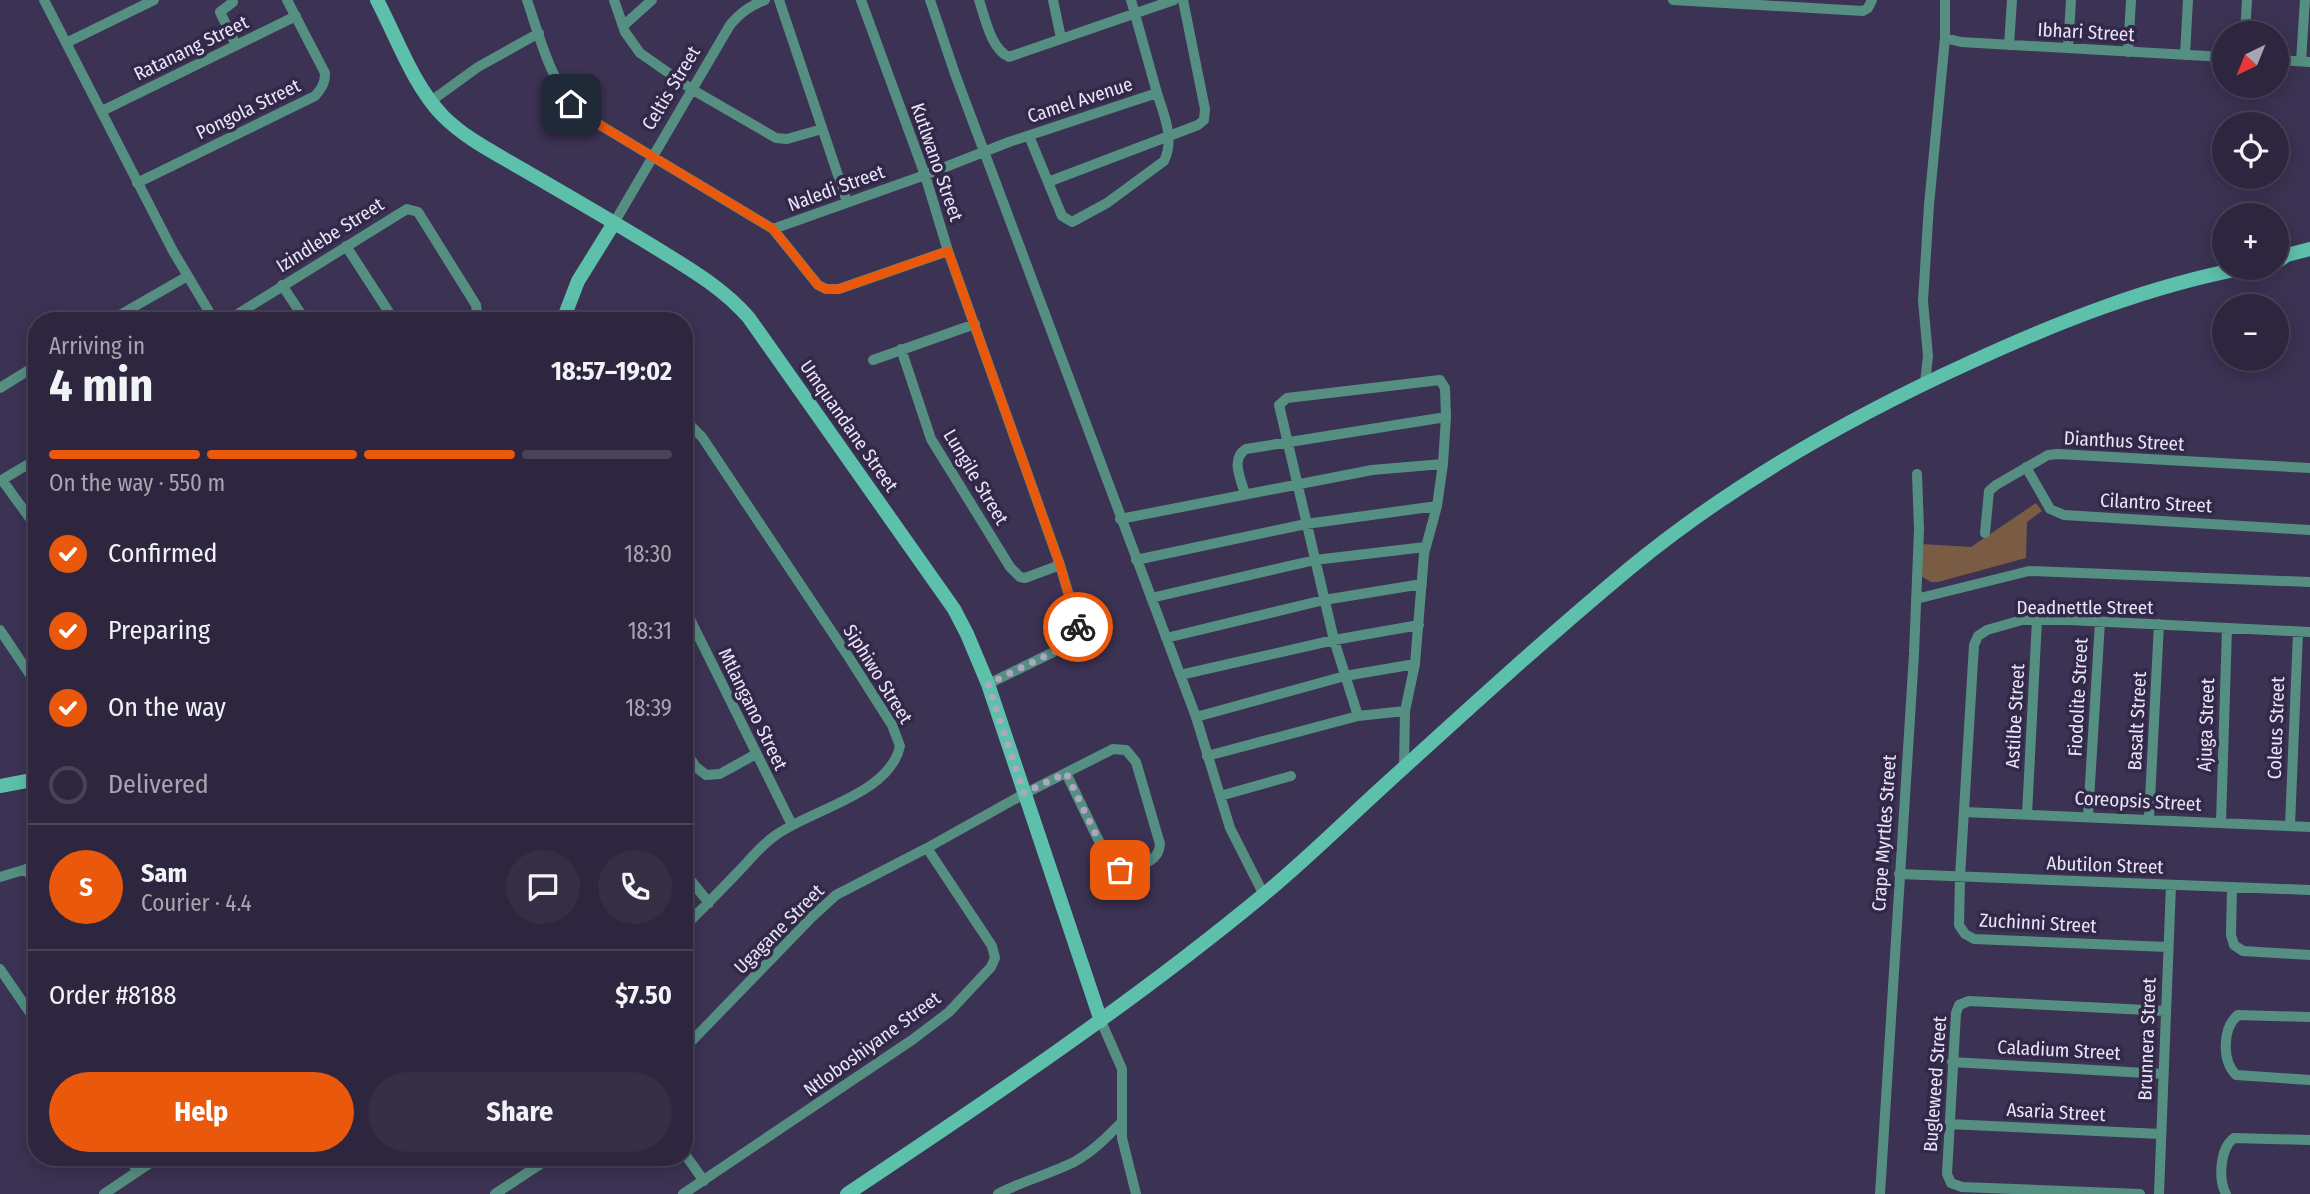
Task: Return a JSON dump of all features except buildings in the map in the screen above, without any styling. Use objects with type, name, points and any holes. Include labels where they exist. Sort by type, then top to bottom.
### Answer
[{"type":"street","points":[[44,0],[186,276],[209,312]]},
{"type":"street","points":[[66,43],[154,0]]},
{"type":"street","name":"Pongola Street","points":[[137,183],[315,96],[321,90],[325,73],[287,0]]},
{"type":"street","name":"Umquandane Street","points":[[377,0],[431,102],[464,135],[712,283],[733,299],[750,318],[954,609],[967,634],[988,684],[1101,1021]]},
{"type":"street","name":"Naledi Street","points":[[527,0],[553,72],[571,104],[580,113],[773,229],[925,175]]},
{"type":"street","points":[[614,0],[622,26],[631,43],[640,53],[694,90],[776,138],[788,139],[822,128]]},
{"type":"street","points":[[622,26],[652,0]]},
{"type":"street","name":"Celtis Street","points":[[566,312],[578,281],[694,90],[730,24],[750,6],[765,0]]},
{"type":"street","points":[[779,0],[847,202]]},
{"type":"street","name":"Kutlwano Street","points":[[861,0],[925,175],[948,251],[1060,565],[1078,626],[1079,636],[1072,643],[988,684]]},
{"type":"street","points":[[930,0],[1120,520],[1196,718],[1237,846],[1264,895]]},
{"type":"street","points":[[979,0],[995,44],[1005,56],[1015,57],[1133,12],[1174,0]]},
{"type":"street","points":[[1053,0],[1061,38]]},
{"type":"street","name":"Camel Avenue","points":[[925,175],[1029,136],[1157,93],[1131,0]]},
{"type":"street","points":[[1048,182],[1198,125],[1206,116],[1183,0]]},
{"type":"street","points":[[1673,0],[1863,11],[1872,0]]},
{"type":"street","points":[[1925,383],[1928,356],[1923,301],[1930,192],[1945,38],[1945,0]]},
{"type":"street","points":[[2009,45],[2012,0]]},
{"type":"street","points":[[2068,48],[2071,0]]},
{"type":"street","points":[[2128,52],[2131,0]]},
{"type":"street","points":[[2185,55],[2188,0]]},
{"type":"street","points":[[2246,21],[2247,0]]},
{"type":"street","points":[[2305,0],[2306,62]]},
{"type":"street","points":[[233,2],[222,10],[220,15],[236,45]]},
{"type":"street","name":"Ratanang Street","points":[[102,111],[296,16]]},
{"type":"street","points":[[431,102],[469,72],[539,33]]},
{"type":"street","name":"Ibhari Street","points":[[1945,38],[2009,45],[2212,56]]},
{"type":"street","points":[[1029,136],[1063,218],[1070,222],[1077,220],[1107,203],[1157,167],[1167,154],[1170,136],[1157,93]]},
{"type":"street","name":"Izindlebe Street","points":[[240,312],[402,211],[412,209],[418,212],[476,305],[477,312]]},
{"type":"street","points":[[773,229],[818,285],[826,289],[839,289],[948,251]]},
{"type":"street","points":[[346,246],[389,312]]},
{"type":"street","points":[[2289,254],[2310,249]]},
{"type":"street","points":[[2289,260],[2310,257]]},
{"type":"street","points":[[847,1194],[1101,1021],[1264,895],[1533,652],[1656,548],[1801,449],[1925,383],[2029,336],[2112,304],[2212,275]]},
{"type":"street","points":[[125,312],[186,276]]},
{"type":"street","points":[[282,285],[299,312]]},
{"type":"street","points":[[873,360],[975,324]]},
{"type":"street","name":"Lungile Street","points":[[901,349],[931,439],[1010,566],[1020,577],[1025,578],[1060,565]]},
{"type":"street","points":[[0,388],[28,371]]},
{"type":"street","points":[[1358,716],[1334,640],[1278,408],[1280,402],[1287,398],[1440,380],[1445,385],[1447,417],[1443,464],[1437,506],[1425,547],[1415,664],[1405,711],[1404,767]]},
{"type":"street","points":[[1245,494],[1237,462],[1240,453],[1250,447],[1447,417]]},
{"type":"street","name":"Siphiwo Street","points":[[693,428],[702,437],[848,656],[898,737],[900,747],[899,755],[888,772],[863,790],[792,825],[766,843],[693,918]]},
{"type":"street","name":"Dianthus Street","points":[[1985,533],[1989,491],[2048,455],[2310,468]]},
{"type":"street","points":[[28,464],[1,481],[28,516]]},
{"type":"street","points":[[1120,520],[1391,467],[1443,464]]},
{"type":"street","name":"Cilantro Street","points":[[2026,467],[2050,509],[2064,516],[2310,530]]},
{"type":"street","name":"Crape Myrtles Street","points":[[1880,1194],[1920,530],[1917,474]]},
{"type":"street","points":[[1136,560],[1306,524],[1437,506]]},
{"type":"street","points":[[1151,598],[1315,561],[1425,547]]},
{"type":"street","points":[[1916,599],[2029,571],[2310,582]]},
{"type":"street","points":[[1166,638],[1324,600],[1422,583]]},
{"type":"street","name":"Deadnettle Street","points":[[1960,877],[1974,645],[1978,636],[1987,629],[2022,620],[2037,620],[2310,632]]},
{"type":"street","name":"Astilbe Street","points":[[2027,814],[2037,620]]},
{"type":"street","name":"Fiodolite Street","points":[[2088,816],[2100,622]]},
{"type":"street","name":"Basalt Street","points":[[2149,819],[2159,624]]},
{"type":"street","name":"Mtlangano Street","points":[[693,625],[792,825]]},
{"type":"street","points":[[1180,675],[1334,640],[1419,625]]},
{"type":"street","name":"Ajuga Street","points":[[2221,822],[2227,628]]},
{"type":"street","points":[[0,629],[28,671]]},
{"type":"street","name":"Coleus Street","points":[[2290,826],[2298,632]]},
{"type":"street","points":[[1196,718],[1345,676],[1415,664]]},
{"type":"street","points":[[1207,756],[1358,716],[1405,711]]},
{"type":"street","name":"Ugagane Street","points":[[693,1040],[831,900],[844,891],[1024,793],[1114,749],[1122,748],[1129,752],[1136,762],[1160,844],[1155,858],[1124,870],[1110,864],[1066,773]]},
{"type":"street","points":[[693,762],[706,775],[720,774],[756,754]]},
{"type":"street","points":[[1220,796],[1291,776]]},
{"type":"street","points":[[1,783],[28,780]]},
{"type":"street","name":"Coreopsis Street","points":[[1964,812],[2310,827]]},
{"type":"street","name":"Ntloboshiyane Street","points":[[683,1194],[912,1040],[949,1012],[991,967],[995,958],[992,946],[927,848]]},
{"type":"street","points":[[0,877],[26,869],[28,872]]},
{"type":"street","name":"Abutilon Street","points":[[1899,874],[2310,890]]},
{"type":"street","name":"Zuchinni Street","points":[[1960,877],[1959,925],[1965,934],[1974,939],[2168,947]]},
{"type":"street","points":[[693,883],[709,903]]},
{"type":"street","name":"Brunnera Street","points":[[2159,1194],[2171,885]]},
{"type":"street","points":[[2232,887],[2231,935],[2234,945],[2243,951],[2310,955]]},
{"type":"street","points":[[0,969],[28,1010]]},
{"type":"street","name":"Bugleweed Street","points":[[2140,1194],[1962,1187],[1951,1182],[1947,1174],[1956,1013],[1959,1005],[1969,1001],[2166,1011]]},
{"type":"street","points":[[2310,1017],[2238,1015],[2227,1029],[2227,1063],[2236,1075],[2310,1080]]},
{"type":"street","points":[[1101,1021],[1122,1069],[1121,1123],[1124,1152],[1136,1194]]},
{"type":"street","name":"Caladium Street","points":[[1952,1062],[2164,1074]]},
{"type":"street","points":[[998,1194],[1028,1179],[1073,1163],[1101,1143],[1121,1123]]},
{"type":"street","name":"Asaria Street","points":[[1949,1124],[2161,1134]]},
{"type":"street","points":[[2226,1194],[2222,1184],[2224,1149],[2234,1138],[2310,1140]]},
{"type":"street","points":[[134,1166],[138,1171]]},
{"type":"street","points":[[104,1194],[146,1166]]},
{"type":"street","points":[[495,1194],[537,1166]]},
{"type":"street","points":[[693,1166],[704,1181]]},
{"type":"shaded area","points":[[2036,503],[2042,511],[2027,522],[2026,558],[1938,582],[1931,582],[1921,576],[1922,544],[1971,547]]},
{"type":"way so far","points":[[1078,627],[1079,636],[1072,643],[988,684],[1024,793],[1066,773],[1110,864],[1120,870]]},
{"type":"route","points":[[571,104],[580,113],[773,229],[818,285],[826,289],[839,289],[948,251],[1060,565],[1078,627]]}]
